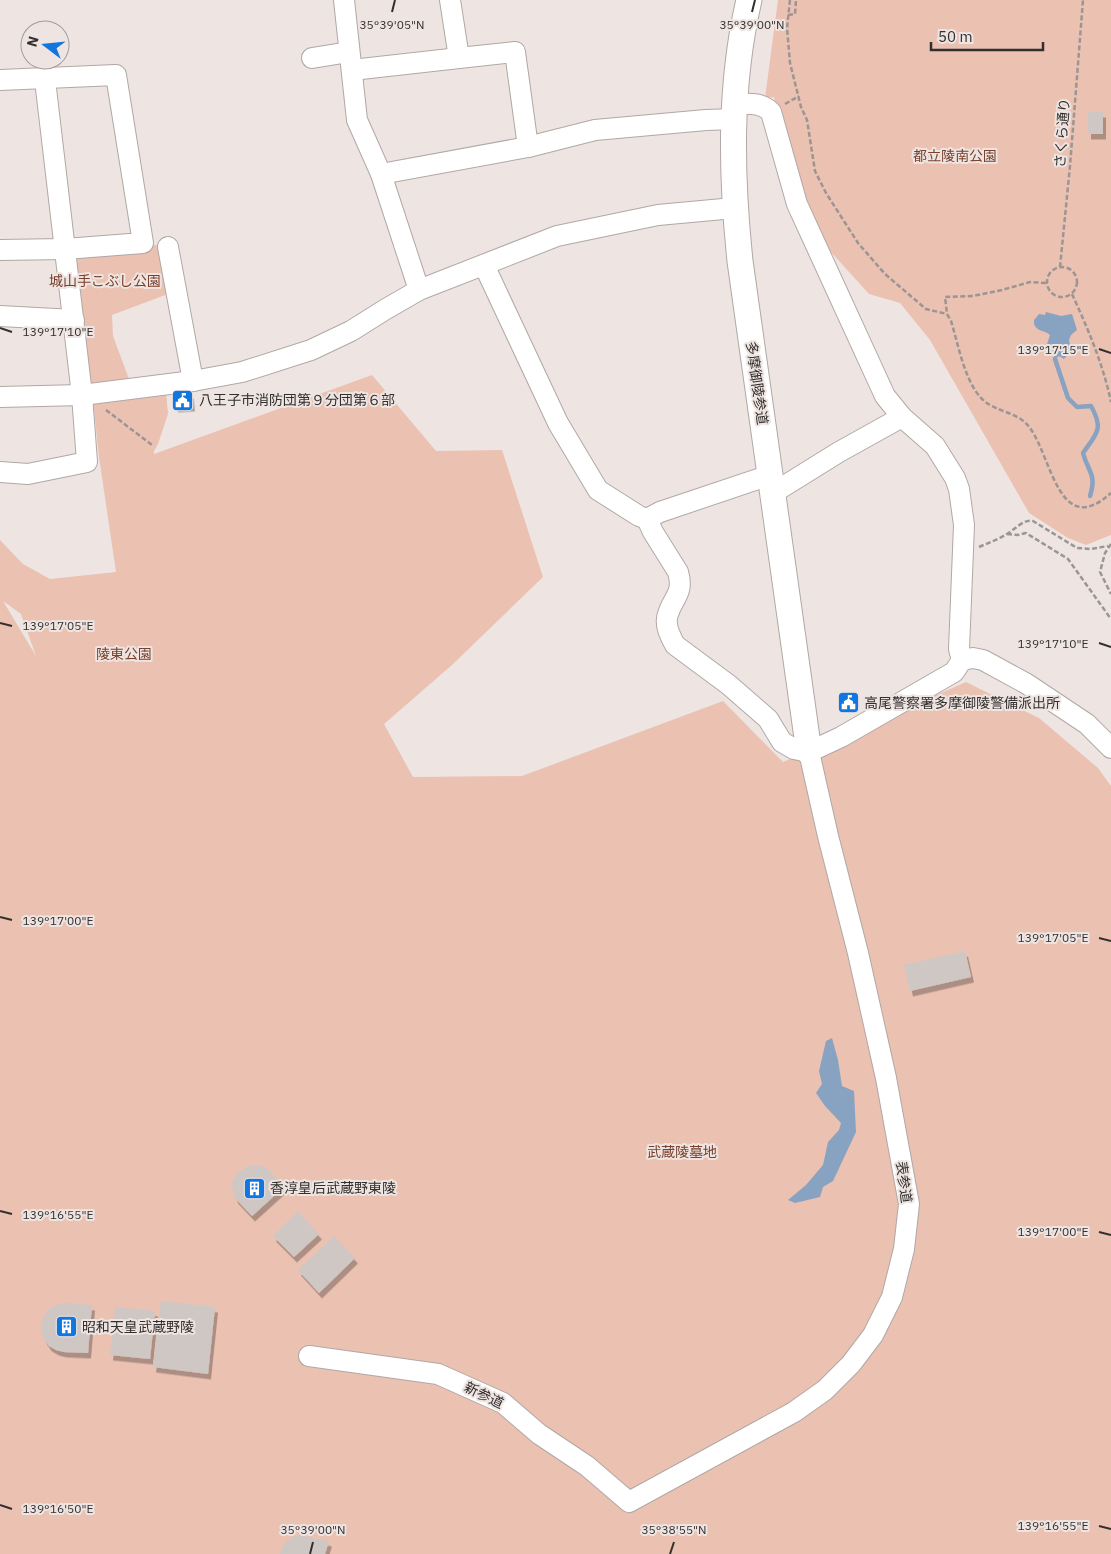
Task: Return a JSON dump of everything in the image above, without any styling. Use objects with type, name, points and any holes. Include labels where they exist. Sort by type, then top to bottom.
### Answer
[{"type":"main road","name":"多摩御陵参道","points":[[749,0],[739,55],[734,112],[734,208],[811,758]]},
{"type":"street","points":[[344,0],[357,120],[381,174],[419,290]]},
{"type":"street","points":[[450,0],[459,58]]},
{"type":"street","points":[[312,58],[351,61],[459,58],[515,52],[528,147]]},
{"type":"street","points":[[0,80],[45,80],[116,75],[143,243],[65,250],[0,250]]},
{"type":"street","points":[[0,472],[28,474],[87,462],[74,320],[45,80]]},
{"type":"street","points":[[381,174],[528,147],[595,130],[706,120],[760,104],[766,107],[771,112],[797,204],[885,396],[902,417],[935,446],[955,478],[959,489],[964,526],[959,649],[962,660]]},
{"type":"street","points":[[0,397],[82,394],[193,381],[242,372],[311,350],[351,331],[419,290],[557,236],[658,215],[734,208]]},
{"type":"street","points":[[168,247],[193,381]]},
{"type":"street","points":[[484,265],[558,422],[598,490],[639,516],[647,518],[660,512],[772,484],[839,452],[902,417]]},
{"type":"street","points":[[0,316],[74,320]]},
{"type":"street","points":[[647,518],[680,578],[680,593],[667,615],[670,635],[675,645],[729,685],[768,719],[782,742],[811,758],[841,737],[954,672],[962,660],[973,658],[983,660],[1027,684],[1087,724],[1111,748]]},
{"type":"street","name":"表参道","points":[[629,1502],[794,1412],[826,1390],[852,1364],[873,1335],[892,1297],[904,1249],[909,1204],[886,1078],[811,758]]},
{"type":"street","name":"新参道","points":[[309,1356],[438,1374],[503,1403],[539,1434],[587,1466],[629,1502]]},
{"type":"path","points":[[790,0],[788,15],[790,63],[801,107],[807,120],[815,171],[842,219],[858,242],[885,274],[926,309],[947,314]]},
{"type":"path","points":[[788,15],[795,14],[796,0]]},
{"type":"path","name":"さくら通り","points":[[1060,267],[1083,0]]},
{"type":"path","points":[[1060,267],[1069,269],[1076,276],[1077,282],[1072,294],[1065,297],[1055,296],[1046,283],[1049,274],[1060,267]]},
{"type":"path","points":[[1046,283],[1030,282],[973,296],[945,297],[947,314],[951,321],[970,383],[990,405],[1015,416],[1028,426],[1037,439],[1054,479],[1066,500],[1078,507],[1088,508],[1099,504],[1111,493]]},
{"type":"path","points":[[1072,294],[1095,347],[1104,372],[1111,402]]},
{"type":"path","points":[[101,406],[152,445]]},
{"type":"path","points":[[1008,534],[1012,529],[1029,520],[1078,548],[1091,550],[1110,545]]},
{"type":"path","points":[[963,552],[1008,534],[1026,533],[1068,559],[1111,619]]},
{"type":"path","points":[[1110,545],[1105,553],[1100,572],[1111,594]]},
{"type":"green space","name":"都立陵南公園","points":[[778,0],[1111,0],[1111,535],[1086,545],[1068,538],[1029,513],[930,340],[900,303],[869,294],[821,241],[802,200],[774,97],[765,98]]},
{"type":"green space","name":"城山手こぶし公園","points":[[143,243],[168,247],[176,291],[112,315],[113,336],[129,379],[81,384],[65,249]]},
{"type":"green space","name":"武蔵陵墓地","points":[[372,375],[436,451],[502,450],[543,577],[452,665],[384,724],[413,777],[522,776],[723,701],[783,762],[966,682],[1039,718],[1098,768],[1111,786],[1111,1554],[0,1554],[0,540],[23,564],[50,579],[116,572],[99,457],[93,400],[166,392],[168,414],[154,454]],"holes":[[[3,601],[21,614],[36,656]]]},
{"type":"water","points":[[1046,312],[1061,316],[1072,314],[1077,330],[1071,335],[1069,340],[1070,350],[1064,359],[1059,356],[1055,359],[1052,348],[1047,344],[1050,335],[1037,328],[1034,324],[1034,320],[1039,314],[1045,315]]},
{"type":"water","points":[[832,1038],[842,1086],[854,1091],[856,1132],[833,1181],[823,1187],[820,1197],[795,1203],[788,1200],[806,1185],[823,1165],[828,1142],[839,1130],[841,1123],[816,1093],[822,1084],[819,1071],[826,1041]]},
{"type":"building","points":[[1088,112],[1103,112],[1103,134],[1088,134]]},
{"type":"building","name":"八王子市消防団第９分団第６部","points":[[191,393],[192,406],[175,407],[173,394]]},
{"type":"building","points":[[965,951],[971,977],[910,991],[904,965]]},
{"type":"building","points":[[250,1165],[258,1165],[268,1169],[284,1187],[252,1216],[235,1198],[232,1183],[237,1173]]},
{"type":"building","points":[[298,1211],[319,1234],[294,1257],[273,1236]]},
{"type":"building","points":[[334,1236],[355,1258],[319,1293],[298,1270]]},
{"type":"building","points":[[161,1301],[215,1307],[208,1374],[153,1367]]},
{"type":"building","points":[[67,1303],[92,1305],[88,1353],[56,1350],[49,1346],[44,1339],[41,1330],[42,1321],[46,1313],[51,1307]]},
{"type":"building","points":[[115,1307],[155,1311],[150,1359],[110,1355]]},
{"type":"building","points":[[300,1535],[329,1541],[325,1554],[280,1554],[287,1541]]},
{"type":"waterway","points":[[1055,359],[1068,398],[1077,407],[1091,406],[1097,420],[1097,431],[1083,453],[1093,483],[1090,496]]},
{"type":"place","name":"八王子市消防団第９分団第６部","points":[[183,400]]},
{"type":"place","name":"高尾警察署多摩御陵警備派出所","points":[[848,703]]},
{"type":"place","name":"香淳皇后武蔵野東陵","points":[[254,1188]]},
{"type":"place","name":"昭和天皇武蔵野陵","points":[[66,1327]]},
{"type":"park label","name":"陵東公園","points":[[124,654]]}]
